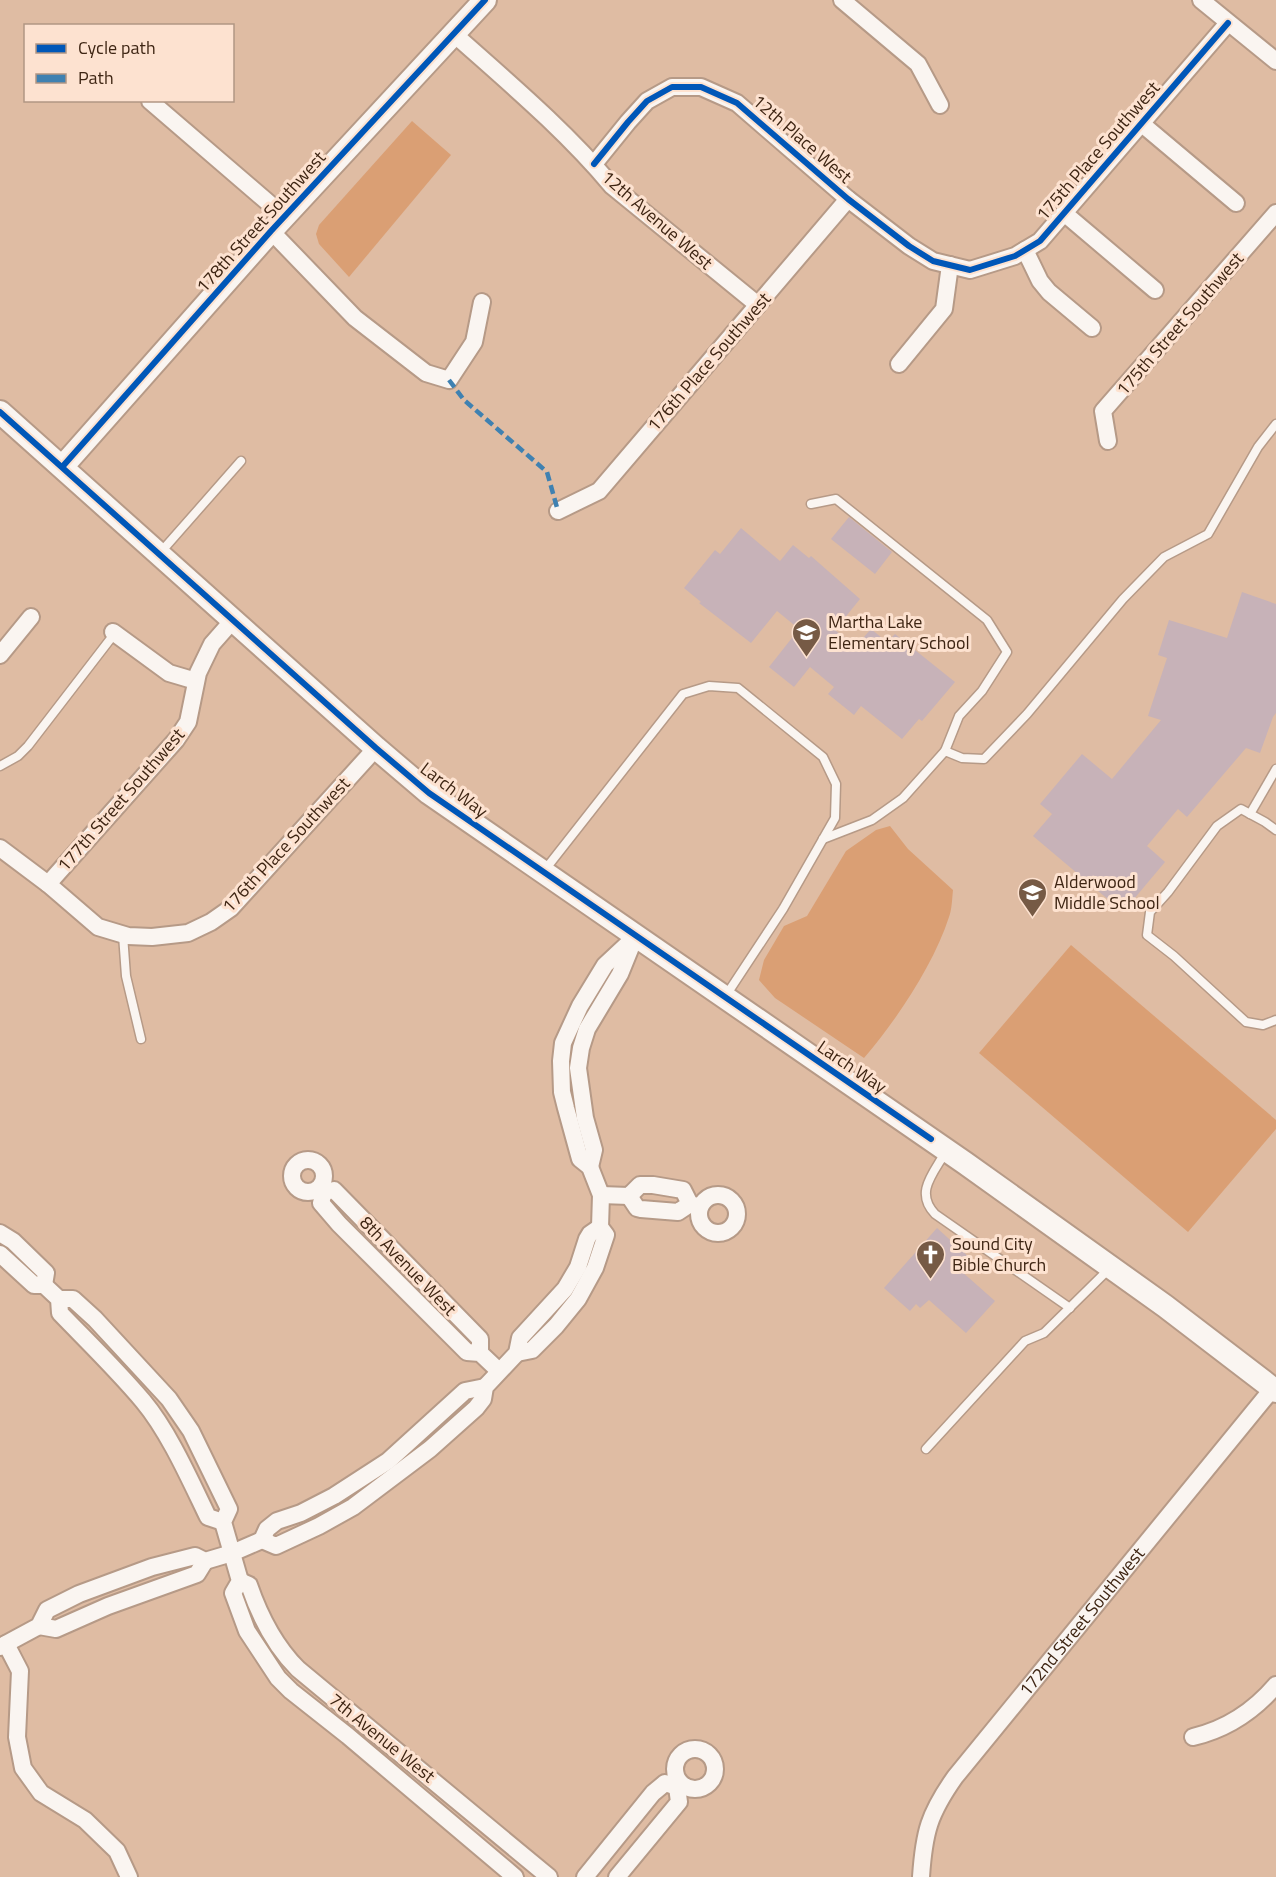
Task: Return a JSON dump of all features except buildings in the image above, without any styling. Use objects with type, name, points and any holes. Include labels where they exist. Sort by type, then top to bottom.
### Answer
[{"type":"main road","name":"178th Street Southwest","points":[[63,466],[278,224],[486,0]]},
{"type":"main road","name":"Larch Way","points":[[0,412],[429,793],[947,1150],[1275,1387]]},
{"type":"street","points":[[843,0],[918,64],[940,105]]},
{"type":"street","points":[[1201,0],[1276,61]]},
{"type":"street","name":"175th Place Southwest","points":[[970,270],[1015,256],[1040,241],[1228,23]]},
{"type":"street","name":"12th Avenue West","points":[[454,34],[546,115],[612,186],[758,304]]},
{"type":"street","name":"12th Place West","points":[[594,164],[647,102],[672,87],[701,87],[737,103],[848,199],[909,246],[933,261],[970,270]]},
{"type":"street","points":[[150,102],[278,224],[355,318],[426,373],[448,380],[474,342],[482,302]]},
{"type":"street","points":[[1142,124],[1236,203]]},
{"type":"street","name":"176th Place Southwest","points":[[558,511],[599,491],[848,199]]},
{"type":"street","points":[[1064,213],[1155,290]]},
{"type":"street","name":"175th Street Southwest","points":[[1108,441],[1103,411],[1276,213]]},
{"type":"street","points":[[1025,250],[1048,292],[1092,328]]},
{"type":"street","points":[[900,364],[944,309],[950,265]]},
{"type":"street","points":[[0,655],[31,617]]},
{"type":"street","name":"177th Street Southwest","points":[[48,884],[176,740],[188,722],[198,673],[212,644],[234,619]]},
{"type":"street","points":[[114,632],[169,674],[196,681]]},
{"type":"street","name":"176th Place Southwest","points":[[0,848],[48,884],[98,927],[123,934],[152,937],[188,933],[211,922],[231,908],[376,748]]},
{"type":"street","points":[[129,1877],[117,1851],[85,1820],[41,1793],[23,1768],[17,1737],[20,1671],[3,1645],[39,1626],[56,1629],[118,1602],[197,1574],[206,1561],[262,1540],[267,1529],[277,1521],[301,1513],[334,1496],[388,1461],[465,1391],[485,1387],[517,1353],[520,1338],[565,1289],[578,1267],[587,1239],[600,1227],[601,1195],[590,1167],[594,1150],[585,1118],[578,1068],[587,1029],[620,974],[635,937]]},
{"type":"street","points":[[601,1195],[629,1196],[640,1185],[653,1185],[683,1190],[695,1206],[678,1212],[641,1209],[637,1208],[629,1196]]},
{"type":"street","name":"8th Avenue West","points":[[321,1190],[334,1190],[480,1339],[480,1353],[499,1371]]},
{"type":"street","name":"7th Avenue West","points":[[0,1233],[13,1241],[46,1273],[44,1285]]},
{"type":"street","name":"7th Avenue West","points":[[0,1254],[34,1285],[44,1285],[59,1299],[60,1313],[144,1402],[164,1432],[208,1517],[223,1522]]},
{"type":"street","name":"7th Avenue West","points":[[59,1299],[73,1299],[95,1319],[169,1399],[191,1431],[229,1509],[223,1522],[240,1581],[233,1593],[247,1631],[278,1678],[515,1877]]},
{"type":"street","name":"172nd Street Southwest","points":[[921,1877],[923,1848],[928,1826],[938,1801],[955,1777],[1275,1387]]},
{"type":"street","name":"7th Avenue West","points":[[240,1581],[249,1585],[270,1635],[298,1669],[549,1877]]},
{"type":"street","points":[[1193,1737],[1234,1722],[1264,1700],[1276,1685]]},
{"type":"street","points":[[585,1877],[653,1793],[665,1783],[678,1786],[680,1802],[617,1877]]},
{"type":"lane","points":[[945,751],[962,758],[984,759],[1027,714],[1123,598],[1164,557],[1208,534],[1258,447],[1276,424]]},
{"type":"lane","points":[[160,553],[241,461]]},
{"type":"lane","points":[[811,504],[836,499],[987,620],[1007,652],[982,691],[959,716],[945,751],[903,798],[872,820],[824,839]]},
{"type":"lane","points":[[0,766],[18,756],[28,746],[114,632]]},
{"type":"lane","points":[[543,872],[683,694],[709,686],[738,688],[823,758],[836,784],[835,818],[783,909],[724,998]]},
{"type":"lane","points":[[1250,814],[1276,769]]},
{"type":"lane","points":[[1276,830],[1241,809],[1217,826],[1150,912],[1148,935],[1246,1022],[1263,1025],[1276,1020]]},
{"type":"lane","points":[[123,934],[126,976],[141,1039]]},
{"type":"lane","points":[[947,1150],[928,1181],[924,1195],[927,1205],[957,1230],[1070,1308]]},
{"type":"lane","points":[[926,1449],[1025,1341],[1044,1333],[1111,1267]]},
{"type":"shaded area","points":[[412,121],[451,155],[349,277],[319,244],[316,234],[319,225]]},
{"type":"shaded area","points":[[890,826],[908,849],[953,890],[952,904],[942,935],[924,973],[889,1027],[864,1058],[775,998],[759,980],[764,960],[784,926],[807,916],[846,851],[876,830]]},
{"type":"shaded area","points":[[1071,945],[1276,1120],[1276,1129],[1188,1232],[979,1053]]},
{"type":"marked path","points":[[449,380],[464,400],[547,472],[558,511]]},
{"type":"cycle path","points":[[63,466],[271,231],[485,0]]},
{"type":"cycle path","points":[[594,164],[647,101],[672,87],[701,87],[737,103],[848,199],[909,246],[933,261],[970,270],[1015,256],[1040,241],[1228,23]]},
{"type":"cycle path","points":[[0,412],[429,793],[931,1139]]},
{"type":"place","name":"Martha Lake Elementary School","points":[[807,658]]},
{"type":"place","name":"Alderwood Middle School","points":[[1033,918]]},
{"type":"place","name":"Sound City Bible Church","points":[[931,1280]]}]
